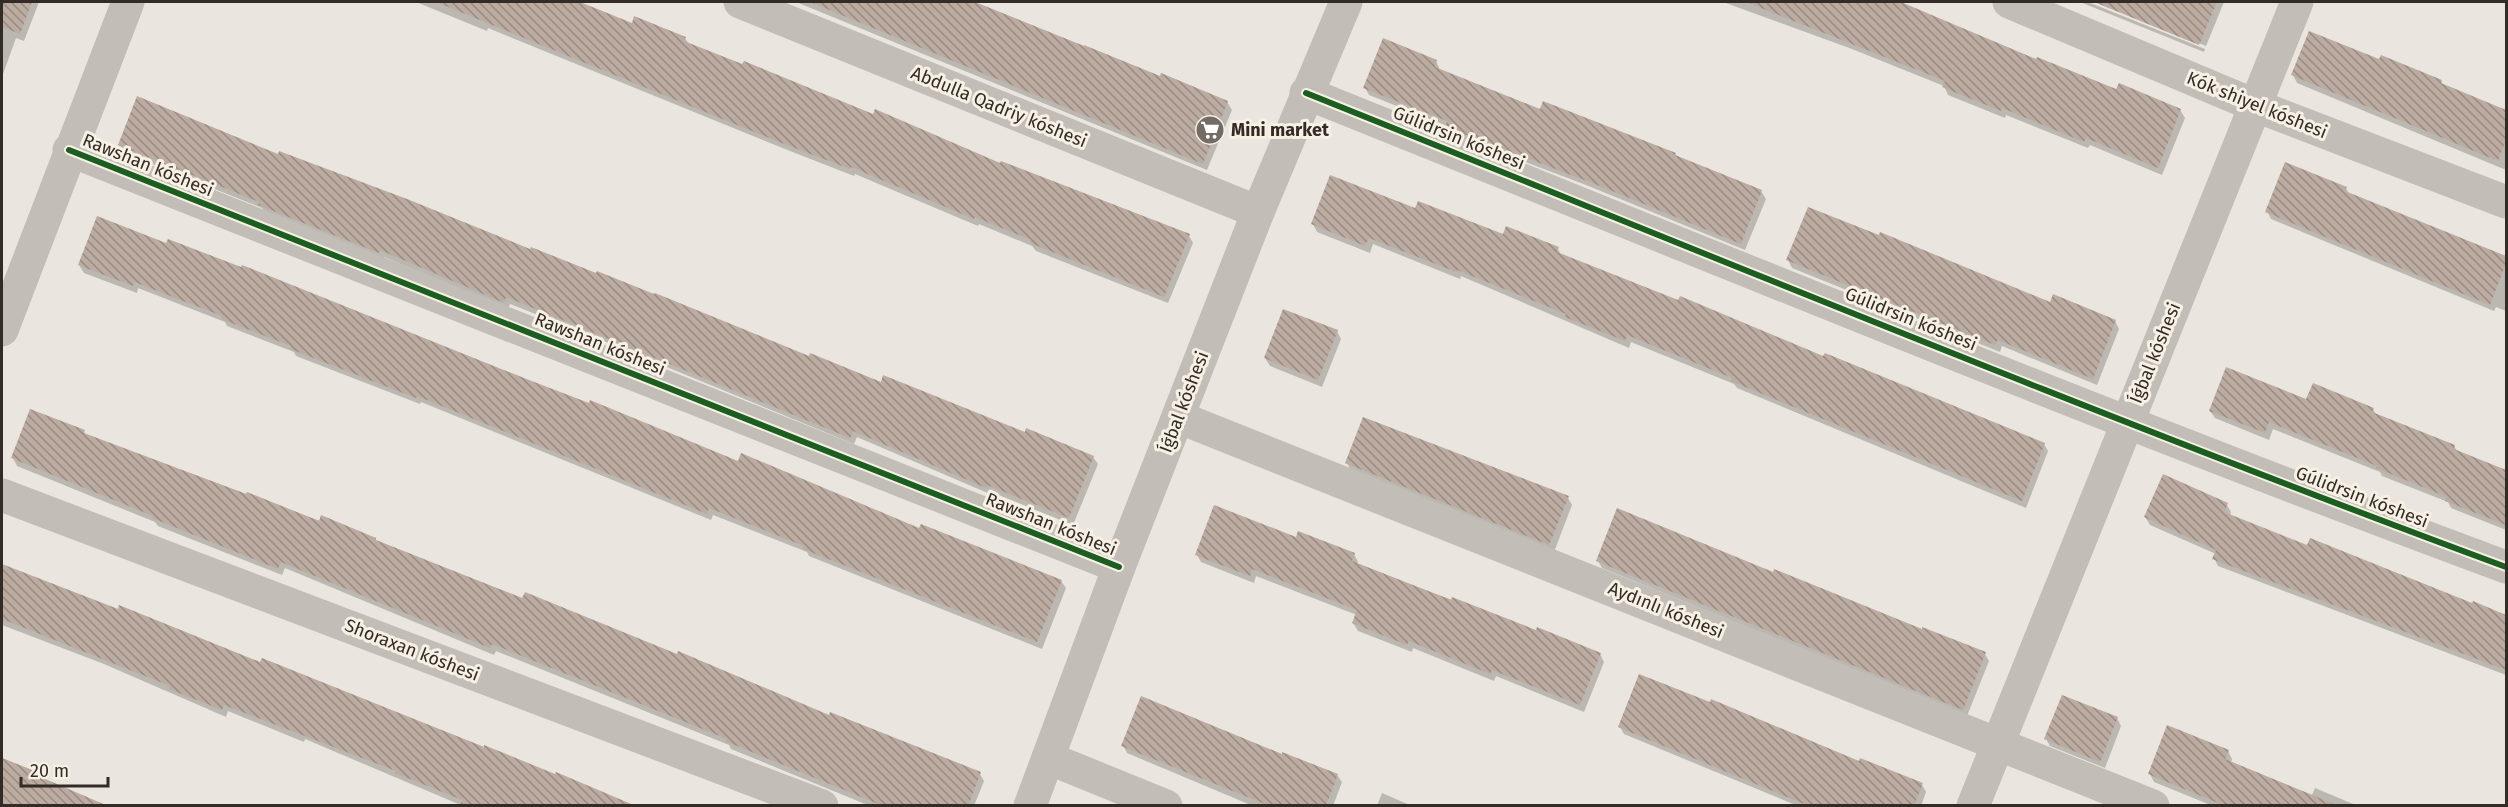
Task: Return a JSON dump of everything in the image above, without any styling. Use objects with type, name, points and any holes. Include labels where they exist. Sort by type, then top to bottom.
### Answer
[{"type":"street","points":[[2,330],[69,150],[128,2]]},
{"type":"street","name":"Abdulla Qadriy kóshesi","points":[[740,2],[1258,212]]},
{"type":"street","name":"Íǵbal kóshesi","points":[[1030,806],[1119,567],[1258,212],[1346,2]]},
{"type":"street","name":"Kók shiyel kóshesi","points":[[2009,2],[2254,105],[2506,202]]},
{"type":"street","name":"Íǵbal kóshesi","points":[[1973,806],[2297,2]]},
{"type":"street","name":"Gúlidrsin kóshesi","points":[[1306,93],[2128,422],[2354,511],[2506,567]]},
{"type":"street","name":"Rawshan kóshesi","points":[[69,150],[1119,567]]},
{"type":"street","name":"Aydınlı kóshesi","points":[[1178,417],[1998,742],[2153,806]]},
{"type":"street","name":"Shoraxan kóshesi","points":[[2,495],[822,806]]},
{"type":"street","points":[[1048,758],[1166,806]]},
{"type":"building","points":[[2,2],[32,2],[20,34],[2,27]]},
{"type":"building","points":[[436,2],[580,2],[632,23],[634,16],[686,37],[684,41],[742,64],[744,61],[873,114],[875,109],[1000,163],[1001,161],[1190,234],[1164,297],[1030,243],[1031,240],[975,217],[974,219],[851,167],[850,169],[779,142]]},
{"type":"building","points":[[810,2],[975,2],[1228,101],[1203,164]]},
{"type":"building","points":[[1746,2],[1901,2],[2036,59],[2037,57],[2116,89],[2119,83],[2181,109],[2158,168],[2086,138],[2084,142],[2002,108],[2001,111],[1942,87],[1945,81]]},
{"type":"building","points":[[2094,2],[2217,2],[2199,45]]},
{"type":"building","points":[[2309,31],[2379,59],[2381,55],[2506,110],[2506,140],[2498,161],[2291,75]]},
{"type":"building","points":[[1383,38],[1437,60],[1435,67],[1540,109],[1543,101],[1676,153],[1675,155],[1762,190],[1741,244],[1600,186],[1445,127],[1447,121],[1363,88]]},
{"type":"building","points":[[137,96],[278,154],[279,151],[407,199],[530,249],[531,247],[655,293],[809,356],[810,353],[881,382],[883,375],[1025,432],[1026,428],[1094,456],[1069,518],[987,485],[986,488],[853,431],[850,438],[506,297],[504,303],[380,250],[379,253],[258,205],[259,202],[118,145]]},
{"type":"building","points":[[2285,162],[2347,187],[2345,191],[2506,256],[2506,263],[2490,305],[2265,212]]},
{"type":"building","points":[[1330,175],[1415,208],[1418,201],[1503,234],[1506,226],[1559,247],[1557,252],[1678,300],[1680,296],[1823,356],[1825,353],[2045,443],[2022,501],[1731,381],[1732,378],[1627,335],[1625,341],[1565,317],[1566,314],[1457,270],[1456,272],[1369,238],[1365,246],[1311,224]]},
{"type":"building","points":[[1808,207],[1879,235],[1880,232],[2050,302],[2053,294],[2116,320],[2093,379],[1998,340],[1995,345],[1786,260]]},
{"type":"building","points":[[97,216],[166,243],[168,239],[241,267],[242,265],[529,380],[589,403],[590,400],[738,461],[741,453],[919,528],[921,524],[1062,580],[1037,642],[803,549],[804,546],[709,508],[707,514],[417,396],[416,398],[290,349],[291,346],[221,319],[222,316],[134,282],[133,286],[78,265]]},
{"type":"building","points":[[1283,309],[1338,330],[1318,380],[1264,358]]},
{"type":"building","points":[[2226,367],[2306,399],[2313,383],[2374,408],[2372,412],[2455,445],[2454,449],[2506,470],[2506,525],[2445,501],[2447,497],[2376,468],[2377,466],[2269,422],[2265,433],[2209,411]]},
{"type":"building","points":[[30,409],[85,430],[84,433],[246,494],[247,492],[319,521],[321,515],[376,538],[376,540],[522,598],[525,592],[677,654],[678,651],[829,715],[830,712],[981,772],[968,806],[883,806],[725,741],[727,739],[492,644],[490,648],[281,562],[278,569],[152,518],[153,516],[11,458]]},
{"type":"building","points":[[1363,417],[1569,496],[1549,545],[1345,463]]},
{"type":"building","points":[[2163,474],[2228,503],[2224,512],[2307,545],[2310,538],[2506,615],[2506,670],[2212,559],[2216,550],[2144,517]]},
{"type":"building","points":[[1214,505],[1296,537],[1298,531],[1355,553],[1352,561],[1451,600],[1452,597],[1536,630],[1537,627],[1601,653],[1580,705],[1492,670],[1490,674],[1409,641],[1407,645],[1352,623],[1357,610],[1252,569],[1250,576],[1195,555]]},
{"type":"building","points":[[1617,508],[1773,572],[1774,569],[1922,629],[1922,627],[1986,652],[1963,710],[1596,561]]},
{"type":"building","points":[[2,564],[118,609],[119,605],[260,662],[262,658],[484,747],[484,745],[555,774],[556,772],[636,806],[460,806],[462,800],[395,773],[396,771],[224,705],[222,710],[169,689],[170,686],[2,619]]},
{"type":"building","points":[[1639,674],[1710,702],[1711,699],[1859,761],[1860,758],[1923,783],[1914,806],[1809,806],[1618,727]]},
{"type":"building","points":[[2062,695],[2118,717],[2100,762],[2044,739]]},
{"type":"building","points":[[1141,696],[1282,754],[1282,752],[1338,774],[1326,806],[1270,806],[1121,746]]},
{"type":"building","points":[[2167,725],[2229,750],[2225,759],[2339,806],[2225,806],[2148,774]]},
{"type":"building","points":[[2,758],[45,775],[43,778],[108,806],[2,806]]},
{"type":"cycle path","points":[[1306,93],[2054,394],[2506,567]]},
{"type":"cycle path","points":[[69,150],[1119,567]]},
{"type":"place","name":"Mini market","points":[[1210,130]]}]
